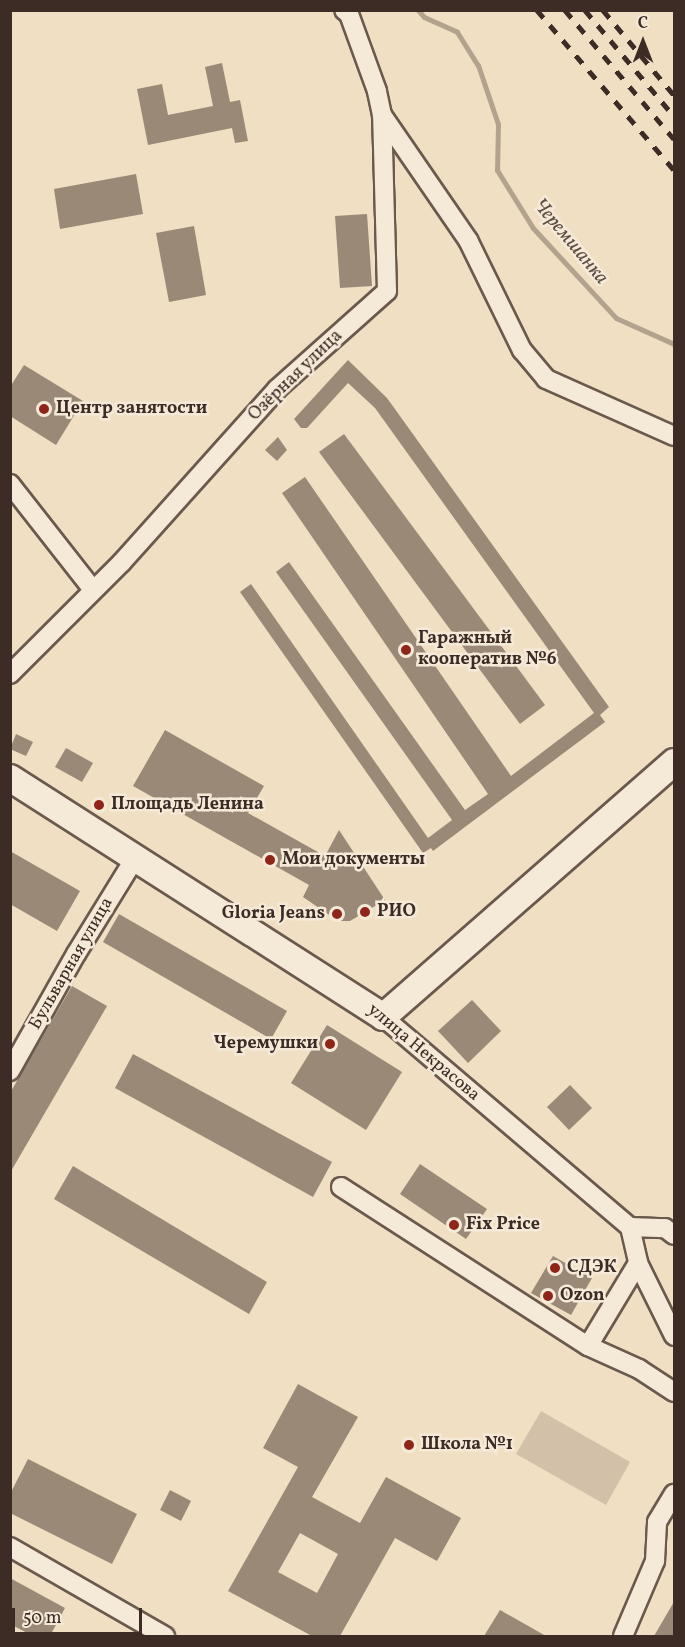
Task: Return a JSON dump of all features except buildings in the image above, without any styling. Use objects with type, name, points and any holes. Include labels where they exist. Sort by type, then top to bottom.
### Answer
[{"type":"main road","points":[[383,1017],[675,762]]},
{"type":"main road","name":"улица Некрасова","points":[[10,778],[383,1017]]},
{"type":"street","name":"Озёрная улица","points":[[10,674],[122,562],[277,389],[387,291],[382,116],[377,91],[349,15],[344,10]]},
{"type":"street","points":[[382,116],[468,240],[522,350],[546,379],[675,436]]},
{"type":"street","points":[[10,484],[93,590]]},
{"type":"street","name":"Бульварная улица","points":[[10,1071],[76,954],[135,858]]},
{"type":"street","name":"улица Некрасова","points":[[383,1017],[630,1227]]},
{"type":"street","points":[[341,1187],[588,1346],[639,1369],[675,1392]]},
{"type":"street","points":[[675,1235],[665,1228],[630,1227],[638,1263],[675,1335]]},
{"type":"street","points":[[588,1346],[638,1263]]},
{"type":"street","points":[[623,1636],[655,1561],[657,1522],[675,1494]]},
{"type":"street","points":[[10,1547],[165,1636]]},
{"type":"shaded area","points":[[541,1411],[630,1462],[606,1505],[516,1454]]},
{"type":"waterway","name":"Черемшанка","points":[[418,10],[424,17],[457,32],[478,65],[498,124],[497,170],[533,228],[616,318],[674,344]]},
{"type":"railway","points":[[537,10],[674,170]]},
{"type":"railway","points":[[565,10],[674,139]]},
{"type":"railway","points":[[585,10],[674,116]]},
{"type":"railway","points":[[603,10],[674,95]]},
{"type":"place","name":"Центр занятости","points":[[44,409]]},
{"type":"place","name":"Гаражный кооператив №6","points":[[406,650]]},
{"type":"place","name":"Площадь Ленина","points":[[99,805]]},
{"type":"place","name":"Мои документы","points":[[270,860]]},
{"type":"place","name":"РИО","points":[[365,912]]},
{"type":"place","name":"Gloria Jeans","points":[[337,914]]},
{"type":"place","name":"Черемушки","points":[[330,1044]]},
{"type":"place","name":"Fix Price","points":[[454,1225]]},
{"type":"place","name":"СДЭК","points":[[555,1268]]},
{"type":"place","name":"Ozon","points":[[548,1296]]},
{"type":"place","name":"Школа №1","points":[[409,1445]]}]
